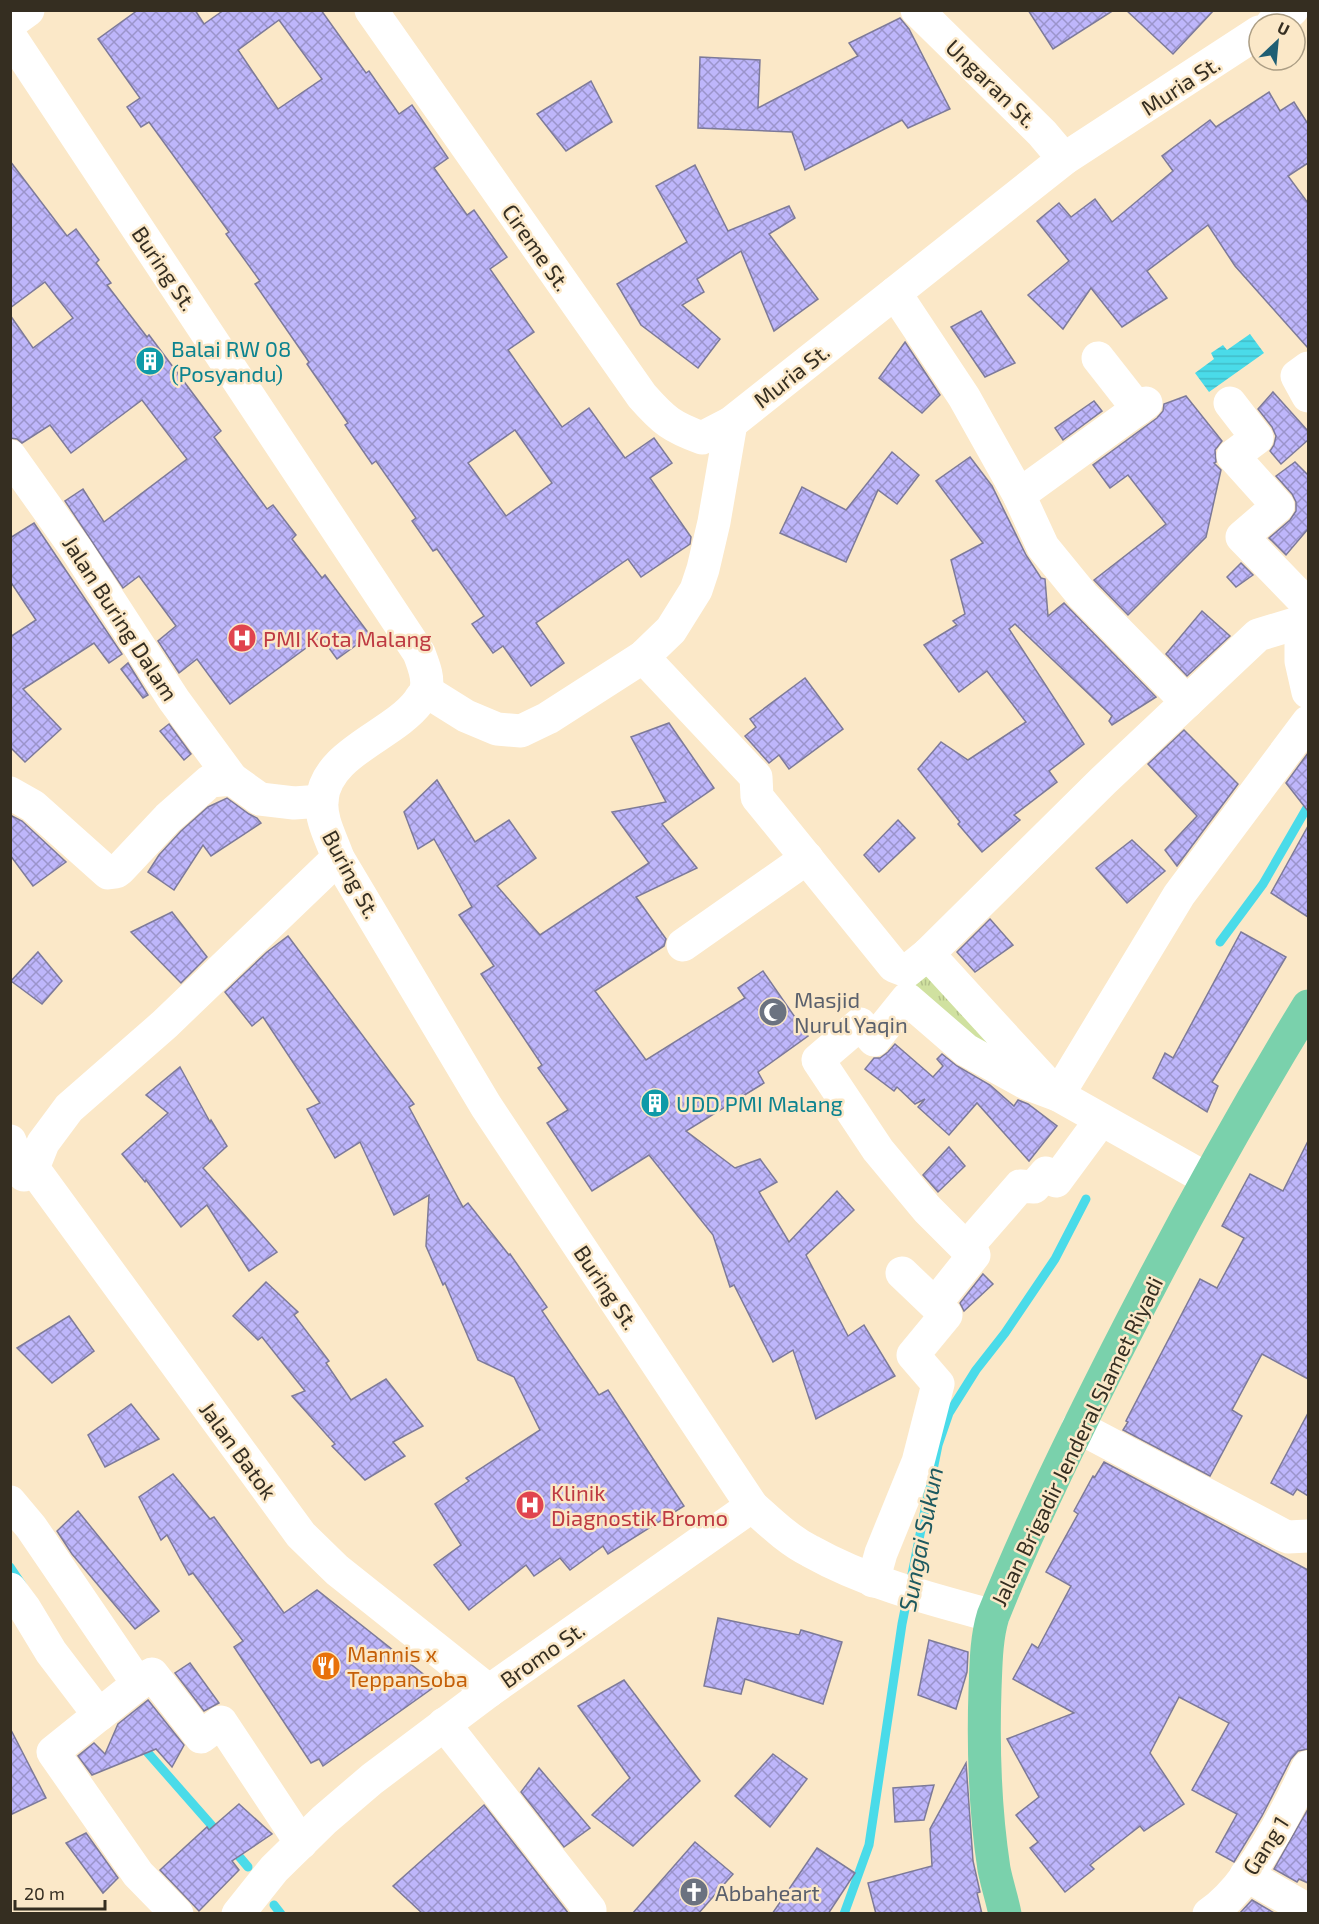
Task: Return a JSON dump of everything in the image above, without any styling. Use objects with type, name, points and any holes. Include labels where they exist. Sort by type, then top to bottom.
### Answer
[{"type":"main road","name":"Jalan Brigadir Jenderal Slamet Riyadi","points":[[1005,1914],[995,1869],[987,1788],[984,1728],[990,1624],[1015,1562],[1078,1427],[1152,1281],[1207,1179],[1308,1006]]},
{"type":"street","points":[[10,23],[28,10]]},
{"type":"street","name":"Cireme St.","points":[[371,10],[642,396],[661,418],[680,430],[702,438],[730,423]]},
{"type":"street","name":"Ungaran St.","points":[[917,10],[1042,133],[1064,159]]},
{"type":"street","name":"Buring St.","points":[[10,36],[22,79],[419,653],[426,672],[426,691],[412,711],[344,760],[326,781],[322,801],[323,817],[338,858],[486,1106],[752,1506],[773,1526],[809,1551],[882,1584],[993,1616]]},
{"type":"street","name":"Muria St.","points":[[426,691],[466,716],[497,729],[521,731],[548,718],[643,657],[671,630],[696,590],[714,522],[730,423],[1064,159],[1247,40]]},
{"type":"street","points":[[895,293],[964,397],[1019,495],[1043,547],[1083,596],[1187,702]]},
{"type":"street","points":[[1019,495],[1142,406],[1098,358]]},
{"type":"street","points":[[1308,368],[1297,376],[1308,396]]},
{"type":"street","points":[[1230,403],[1257,438],[1233,456],[1278,506],[1242,537],[1306,614],[1305,677]]},
{"type":"street","name":"Jalan Buring Dalam","points":[[10,456],[76,549],[174,700],[232,779],[260,799],[294,802],[322,801]]},
{"type":"street","points":[[643,657],[756,777],[757,797],[894,966],[907,970],[928,954],[1103,780],[1258,635],[1306,614]]},
{"type":"street","points":[[1269,631],[1305,677]]},
{"type":"street","points":[[1058,1095],[1179,895],[1308,722]]},
{"type":"street","points":[[10,793],[33,806],[108,873],[120,869],[168,818],[210,781],[232,779]]},
{"type":"street","points":[[29,1171],[42,1143],[69,1108],[165,1024],[338,858]]},
{"type":"street","points":[[683,945],[807,858]]},
{"type":"street","points":[[928,954],[1058,1095]]},
{"type":"street","points":[[935,1304],[974,1255],[927,1209],[878,1150],[818,1060],[860,1024],[874,1040],[907,999],[966,1050],[1026,1083],[1058,1095],[1207,1179]]},
{"type":"street","points":[[966,1248],[1020,1186],[1034,1187],[1046,1173],[1056,1181],[1101,1120]]},
{"type":"street","name":"Jalan Batok","points":[[10,1141],[29,1171],[301,1535],[337,1570],[489,1691]]},
{"type":"street","points":[[882,1584],[881,1553],[918,1462],[938,1384],[913,1355],[946,1315],[902,1274]]},
{"type":"street","points":[[1078,1427],[1283,1535],[1308,1536]]},
{"type":"street","points":[[10,1502],[32,1527],[114,1704]]},
{"type":"street","name":"Bromo St.","points":[[238,1914],[274,1869],[324,1820],[372,1779],[489,1691],[752,1506]]},
{"type":"street","points":[[10,1589],[51,1652],[114,1704]]},
{"type":"street","points":[[177,1914],[138,1874],[53,1752],[152,1674],[201,1737],[221,1722],[301,1843]]},
{"type":"street","points":[[444,1724],[590,1910]]},
{"type":"street","name":"Gang 1","points":[[1209,1914],[1236,1889],[1246,1875],[1288,1811],[1308,1767]]},
{"type":"street","points":[[1246,1875],[1308,1910]]},
{"type":"green space","points":[[931,967],[1032,1078],[906,988]]},
{"type":"water","points":[[1250,334],[1264,353],[1209,392],[1195,373],[1214,359],[1211,353],[1223,345],[1227,350]]},
{"type":"building","points":[[138,10],[195,10],[204,24],[224,10],[321,10],[366,73],[369,71],[399,114],[412,105],[448,158],[434,168],[467,215],[474,210],[507,257],[490,269],[534,332],[508,350],[562,427],[589,408],[625,458],[654,438],[672,463],[650,478],[691,537],[690,544],[641,577],[628,559],[536,623],[564,663],[531,686],[503,646],[493,653],[472,624],[484,616],[437,549],[433,551],[412,521],[416,518],[376,461],[372,464],[345,425],[348,423],[255,284],[260,281],[226,234],[229,232],[149,122],[141,127],[127,107],[140,98],[98,39]],"holes":[[[279,20],[322,79],[278,109],[238,50]],[[515,430],[552,483],[506,516],[468,463]]]},
{"type":"building","points":[[1028,10],[1114,10],[1053,49]]},
{"type":"building","points":[[1126,10],[1214,10],[1173,54]]},
{"type":"building","points":[[900,18],[909,29],[950,109],[908,128],[902,120],[805,170],[792,132],[698,128],[700,57],[760,60],[758,108],[858,56],[849,43]]},
{"type":"building","points":[[591,81],[612,122],[566,151],[537,114]]},
{"type":"building","points":[[1269,92],[1280,111],[1294,102],[1308,124],[1308,163],[1288,176],[1308,203],[1308,348],[1235,266],[1208,225],[1147,271],[1167,298],[1122,327],[1091,288],[1063,329],[1028,295],[1069,261],[1037,221],[1059,203],[1071,217],[1095,199],[1112,222],[1173,171],[1162,156],[1210,120],[1216,127]]},
{"type":"building","points":[[10,161],[67,236],[76,229],[99,260],[96,263],[111,283],[107,285],[147,337],[149,335],[221,431],[214,437],[267,509],[273,505],[296,535],[292,539],[322,578],[325,575],[370,635],[337,659],[321,637],[230,704],[197,659],[179,673],[158,641],[176,626],[139,576],[123,588],[65,501],[83,489],[104,522],[187,459],[142,400],[71,453],[50,425],[22,443],[10,438],[10,315],[33,348],[73,318],[45,282],[10,308]]},
{"type":"building","points":[[695,165],[728,231],[789,206],[795,218],[769,234],[818,299],[774,331],[741,251],[697,279],[704,292],[682,305],[720,339],[698,368],[641,325],[617,284],[687,242],[656,186]]},
{"type":"building","points":[[981,311],[1015,363],[985,377],[951,327]]},
{"type":"building","points":[[905,342],[940,395],[922,413],[879,378]]},
{"type":"building","points":[[1273,392],[1308,431],[1308,440],[1281,464],[1270,451],[1276,436],[1258,409]]},
{"type":"building","points":[[1186,396],[1222,441],[1215,450],[1216,462],[1214,463],[1221,470],[1206,537],[1128,615],[1094,580],[1166,524],[1128,475],[1110,488],[1093,465],[1157,418],[1163,411],[1164,404]]},
{"type":"building","points":[[1094,401],[1102,411],[1063,440],[1055,428]]},
{"type":"building","points":[[892,452],[919,475],[897,504],[878,490],[846,562],[780,533],[802,487],[846,510]]},
{"type":"building","points":[[970,457],[992,486],[1026,555],[1041,578],[1045,579],[1048,616],[1064,603],[1156,697],[1112,725],[1109,721],[1112,716],[1015,624],[1009,629],[1084,744],[1049,771],[1057,782],[1014,815],[1020,820],[982,852],[958,824],[960,822],[918,769],[941,742],[968,760],[1026,722],[987,671],[959,692],[924,645],[957,625],[953,621],[965,614],[951,560],[983,543],[936,481]]},
{"type":"building","points":[[1295,462],[1308,475],[1308,529],[1286,555],[1269,538],[1290,520],[1296,511],[1296,502],[1292,494],[1276,476]]},
{"type":"building","points":[[34,523],[122,654],[109,663],[94,643],[23,689],[61,729],[25,762],[10,747],[10,637],[36,620],[10,581],[10,538]]},
{"type":"building","points":[[1241,563],[1253,575],[1236,587],[1227,577]]},
{"type":"building","points":[[1202,611],[1230,636],[1187,676],[1166,654]]},
{"type":"building","points":[[128,663],[148,695],[143,698],[121,669]]},
{"type":"building","points":[[805,678],[843,729],[789,769],[779,755],[769,763],[745,736],[756,727],[750,719]]},
{"type":"building","points":[[669,723],[714,788],[662,824],[697,868],[636,897],[666,939],[664,946],[595,991],[646,1060],[745,998],[738,988],[763,971],[808,1036],[758,1072],[764,1083],[686,1131],[735,1168],[760,1159],[777,1182],[759,1192],[789,1242],[837,1191],[854,1210],[806,1255],[848,1336],[864,1325],[895,1376],[816,1419],[793,1350],[773,1362],[734,1285],[730,1287],[713,1235],[649,1155],[592,1191],[547,1123],[568,1110],[538,1068],[542,1065],[481,974],[494,966],[459,915],[472,907],[434,839],[418,849],[404,812],[437,780],[475,842],[509,820],[536,858],[497,886],[540,935],[649,863],[612,812],[666,802],[631,737]]},
{"type":"building","points":[[169,724],[191,754],[184,760],[160,731]]},
{"type":"building","points":[[1184,730],[1238,784],[1177,866],[1165,850],[1197,816],[1148,764]]},
{"type":"building","points":[[1308,753],[1308,811],[1286,783]]},
{"type":"building","points":[[227,798],[261,823],[211,856],[203,845],[174,890],[148,872],[159,855],[181,831],[208,807]]},
{"type":"building","points":[[10,815],[22,821],[66,862],[33,886],[10,855]]},
{"type":"building","points":[[898,820],[915,838],[879,872],[864,855]]},
{"type":"building","points":[[1308,826],[1308,917],[1271,893]]},
{"type":"building","points":[[1132,840],[1165,871],[1127,903],[1096,868]]},
{"type":"building","points":[[172,912],[207,957],[181,983],[131,932]]},
{"type":"building","points":[[990,919],[1013,945],[975,972],[957,952]]},
{"type":"building","points":[[1241,932],[1286,957],[1212,1082],[1218,1086],[1207,1112],[1153,1078],[1165,1053],[1173,1058]]},
{"type":"building","points":[[288,936],[414,1104],[409,1107],[463,1207],[468,1203],[510,1254],[547,1307],[542,1311],[599,1395],[608,1390],[684,1506],[608,1554],[603,1546],[570,1570],[560,1558],[534,1576],[526,1565],[469,1610],[434,1565],[461,1545],[435,1504],[469,1481],[466,1478],[540,1430],[514,1377],[478,1360],[445,1283],[443,1285],[426,1246],[429,1195],[394,1215],[360,1142],[335,1158],[307,1109],[320,1103],[263,1017],[252,1026],[225,992],[267,952]]},
{"type":"building","points":[[38,952],[62,981],[42,1004],[11,981]]},
{"type":"building","points":[[895,1044],[933,1077],[943,1066],[937,1059],[942,1054],[957,1066],[990,1085],[1014,1106],[1018,1100],[1028,1104],[1057,1126],[1029,1161],[977,1103],[949,1135],[918,1107],[925,1099],[915,1104],[897,1087],[894,1091],[865,1069],[874,1058],[880,1058]]},
{"type":"building","points":[[180,1067],[210,1122],[211,1120],[227,1146],[203,1168],[277,1252],[249,1271],[207,1205],[181,1227],[146,1180],[145,1182],[122,1154],[168,1113],[146,1095]]},
{"type":"building","points":[[1308,1141],[1308,1379],[1262,1354],[1232,1410],[1242,1416],[1210,1476],[1123,1430],[1200,1279],[1217,1288],[1244,1238],[1222,1226],[1250,1174],[1283,1191]]},
{"type":"building","points":[[949,1147],[965,1166],[938,1192],[923,1175]]},
{"type":"building","points":[[983,1274],[993,1284],[964,1311],[960,1303]]},
{"type":"building","points":[[266,1282],[298,1312],[294,1315],[329,1361],[326,1363],[351,1400],[386,1379],[423,1426],[393,1442],[405,1456],[365,1480],[332,1446],[335,1444],[292,1396],[305,1391],[262,1337],[258,1340],[233,1316]]},
{"type":"building","points":[[69,1316],[94,1351],[52,1383],[17,1348]]},
{"type":"building","points":[[131,1404],[159,1439],[105,1467],[88,1435]]},
{"type":"building","points":[[1308,1413],[1308,1496],[1297,1489],[1293,1495],[1271,1483]]},
{"type":"building","points":[[1104,1462],[1308,1570],[1308,1749],[1298,1751],[1291,1759],[1262,1816],[1234,1862],[1216,1852],[1237,1814],[1192,1790],[1229,1723],[1179,1697],[1150,1753],[1184,1804],[1144,1831],[1140,1826],[1090,1865],[1094,1869],[1065,1892],[1030,1848],[1038,1842],[1016,1815],[1039,1797],[1007,1739],[1074,1713],[1013,1679],[1032,1644],[1038,1648],[1071,1586],[1046,1572],[1078,1514],[1074,1511],[1093,1476],[1095,1477]]},
{"type":"building","points":[[173,1474],[210,1519],[214,1517],[284,1613],[317,1590],[437,1685],[323,1766],[319,1759],[311,1763],[234,1647],[243,1641],[193,1573],[189,1575],[167,1535],[161,1540],[139,1497]]},
{"type":"building","points":[[78,1511],[159,1611],[135,1629],[72,1554],[57,1531]]},
{"type":"building","points":[[718,1618],[799,1635],[801,1630],[842,1642],[823,1704],[745,1679],[741,1694],[704,1686]]},
{"type":"building","points":[[929,1640],[968,1652],[967,1672],[956,1709],[918,1695]]},
{"type":"building","points":[[190,1663],[219,1703],[204,1711],[175,1673]]},
{"type":"building","points":[[624,1680],[700,1781],[633,1846],[592,1815],[630,1778],[578,1706]]},
{"type":"building","points":[[148,1700],[184,1745],[172,1767],[156,1749],[92,1775],[78,1756],[94,1743],[105,1754],[118,1724]]},
{"type":"building","points":[[10,1728],[46,1798],[10,1815]]},
{"type":"building","points":[[773,1754],[807,1779],[770,1827],[735,1796]]},
{"type":"building","points":[[966,1763],[973,1861],[982,1914],[876,1914],[868,1883],[932,1866],[930,1829]]},
{"type":"building","points":[[539,1768],[590,1828],[564,1847],[521,1792]]},
{"type":"building","points":[[934,1785],[924,1820],[895,1822],[893,1788]]},
{"type":"building","points":[[239,1804],[272,1834],[232,1861],[239,1870],[199,1911],[160,1870],[207,1827],[209,1830]]},
{"type":"building","points":[[484,1805],[569,1914],[423,1914],[393,1886]]},
{"type":"building","points":[[1308,1809],[1308,1883],[1299,1879],[1297,1882],[1274,1869]]},
{"type":"building","points":[[86,1833],[118,1878],[103,1893],[66,1843]]},
{"type":"building","points":[[695,1842],[733,1874],[698,1914],[632,1914]]},
{"type":"building","points":[[817,1848],[855,1873],[828,1914],[772,1914]]},
{"type":"building","points":[[1252,1900],[1276,1914],[1239,1914]]},
{"type":"waterway","points":[[1220,942],[1263,884],[1308,806]]},
{"type":"waterway","name":"Sungai Sukun","points":[[844,1914],[869,1845],[902,1624],[938,1445],[949,1413],[976,1370],[1005,1333],[1055,1259],[1086,1199]]},
{"type":"waterway","points":[[10,1567],[22,1585]]},
{"type":"waterway","points":[[141,1745],[221,1836]]},
{"type":"waterway","points":[[232,1848],[248,1867]]},
{"type":"waterway","points":[[274,1905],[281,1914]]},
{"type":"place","name":"Balai RW 08 (Posyandu)","points":[[150,361]]},
{"type":"place","name":"PMI Kota Malang","points":[[242,638]]},
{"type":"place","name":"Masjid Nurul Yaqin","points":[[773,1012]]},
{"type":"place","name":"UDD PMI Malang","points":[[655,1103]]},
{"type":"place","name":"Klinik Diagnostik Bromo","points":[[530,1505]]},
{"type":"place","name":"Mannis x Teppansoba","points":[[326,1666]]},
{"type":"place","name":"Abbaheart","points":[[694,1892]]}]
